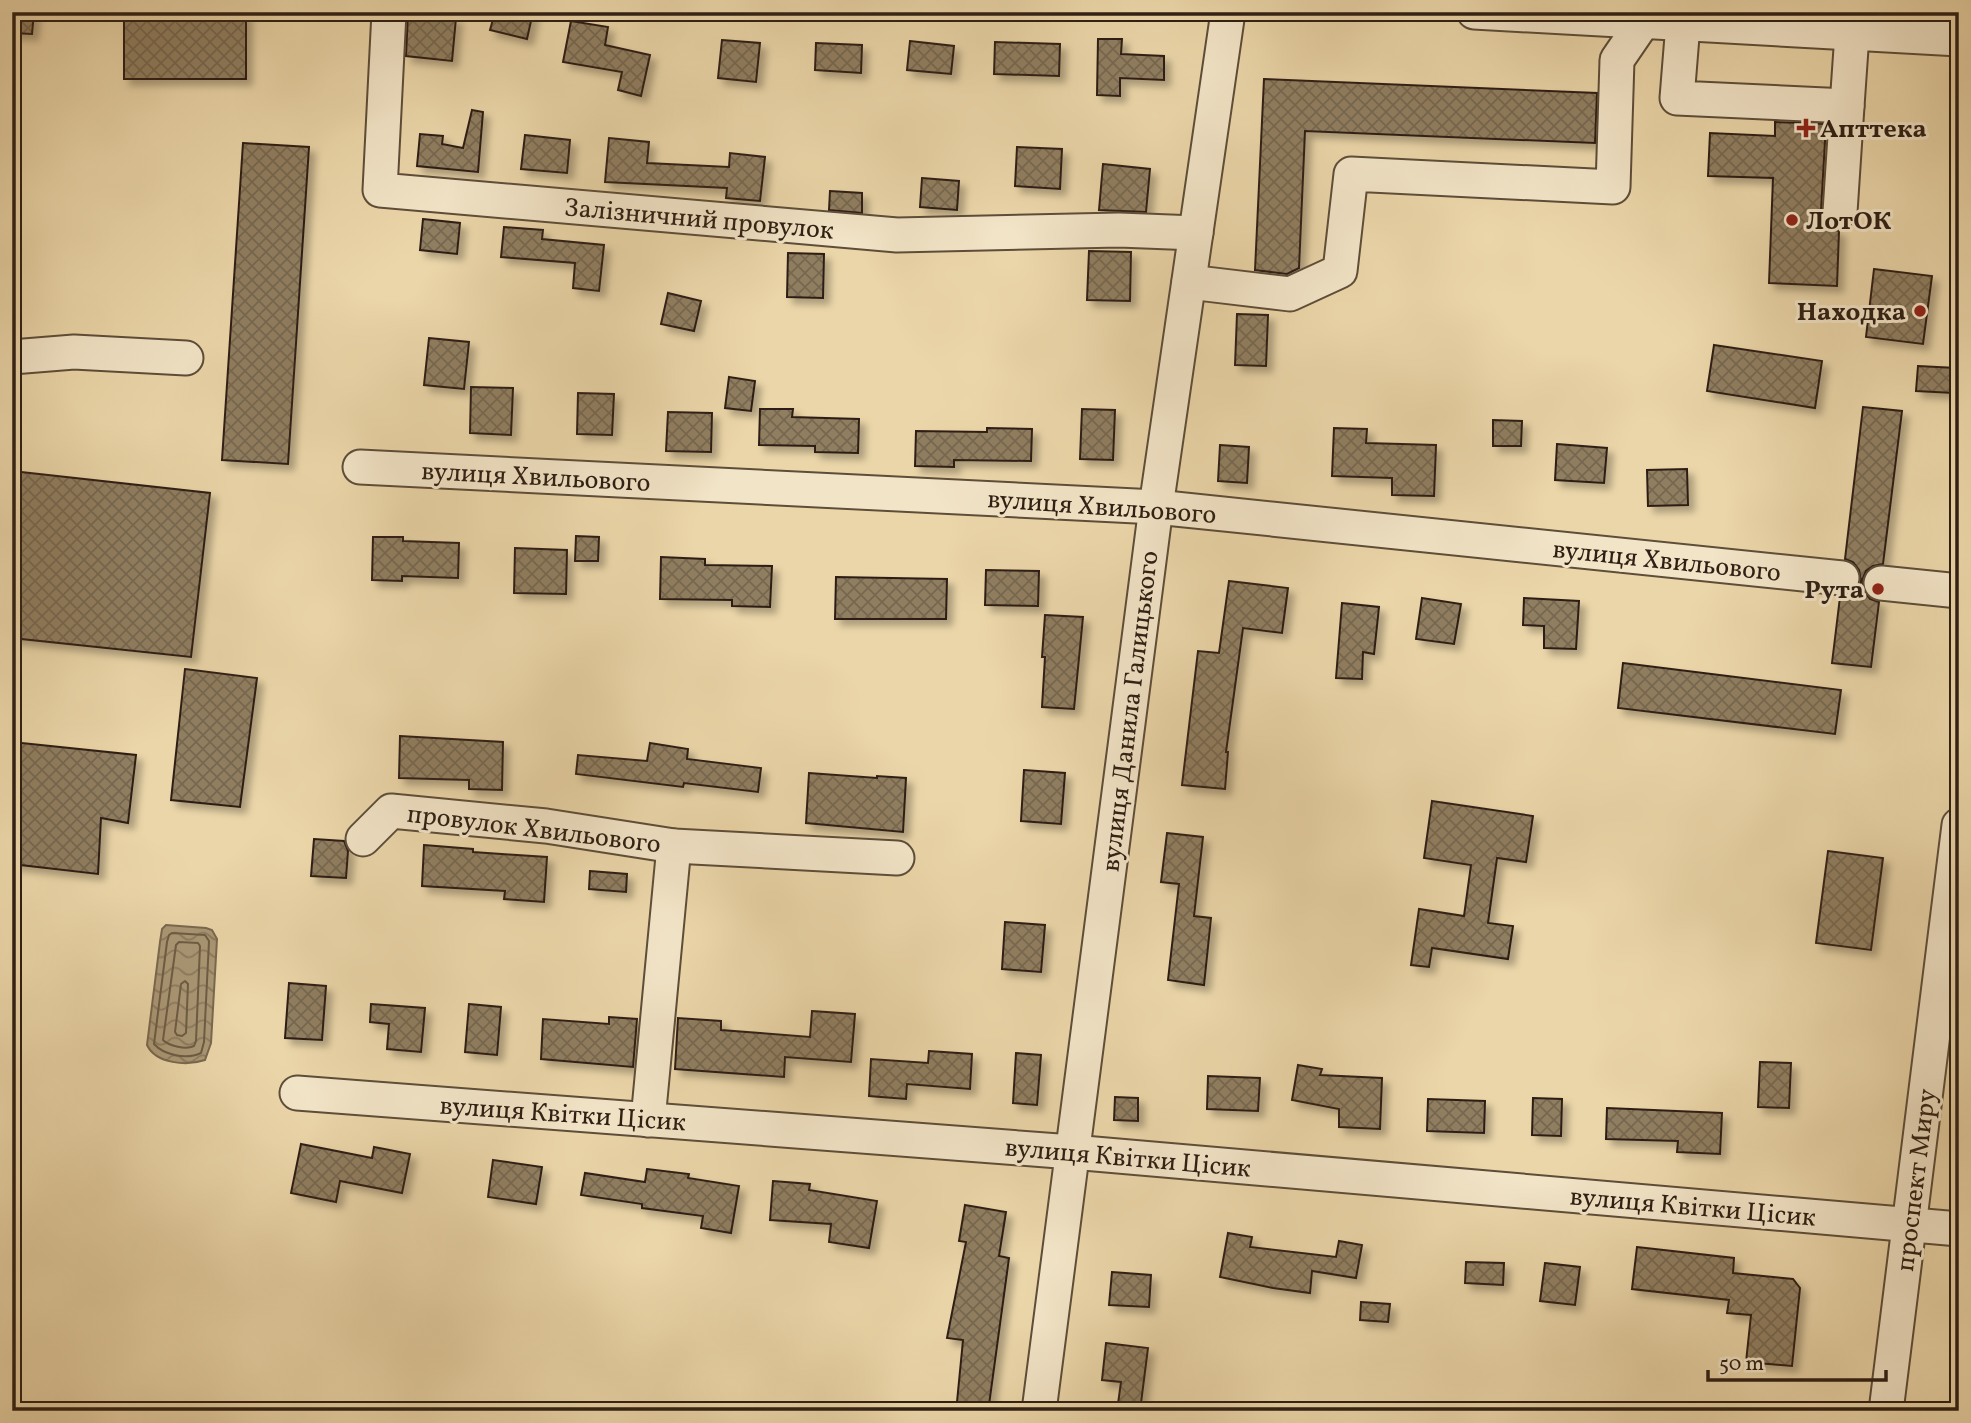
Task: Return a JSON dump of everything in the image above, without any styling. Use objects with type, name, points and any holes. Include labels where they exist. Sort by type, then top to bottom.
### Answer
[{"type":"street","name":"Залізничний провулок","points":[[389,12],[380,190],[897,235],[1119,230],[1196,233]]},
{"type":"street","name":"вулиця Данила Галицького","points":[[1039,1411],[1156,507],[1228,12]]},
{"type":"street","points":[[1474,12],[1852,34],[1891,24],[1959,39]]},
{"type":"street","points":[[1189,282],[1290,294],[1340,271],[1351,174],[1613,187],[1617,60],[1643,22]]},
{"type":"street","points":[[1684,24],[1677,98],[1847,106]]},
{"type":"street","points":[[1840,212],[1852,34]]},
{"type":"street","points":[[12,357],[74,352],[186,358]]},
{"type":"street","name":"вулиця Хвильового","points":[[360,467],[1156,507],[1842,578]]},
{"type":"street","points":[[1881,583],[1959,591]]},
{"type":"street","name":"провулок Хвильового","points":[[363,839],[391,811],[546,825],[674,846],[897,858]]},
{"type":"street","name":"проспект Миру","points":[[1886,1411],[1959,825]]},
{"type":"street","name":"провулок Хвильового","points":[[648,1120],[674,846]]},
{"type":"street","name":"вулиця Квітки Цісик","points":[[297,1093],[1072,1152],[1959,1229]]},
{"type":"water","points":[[166,925],[206,928],[212,930],[217,939],[211,1043],[205,1060],[181,1063],[165,1060],[147,1045],[162,929]]},
{"type":"building","points":[[12,12],[34,12],[32,34],[12,33]]},
{"type":"building","points":[[495,12],[533,12],[527,39],[490,30]]},
{"type":"building","points":[[124,13],[246,13],[246,79],[124,79]]},
{"type":"building","points":[[408,13],[456,18],[452,61],[406,56]]},
{"type":"building","points":[[571,21],[608,27],[605,45],[650,55],[641,96],[618,90],[622,72],[563,62]]},
{"type":"building","points":[[1098,39],[1122,39],[1121,54],[1164,56],[1164,80],[1120,78],[1120,96],[1097,95]]},
{"type":"building","points":[[722,40],[760,43],[756,82],[718,78]]},
{"type":"building","points":[[910,41],[954,46],[951,74],[907,70]]},
{"type":"building","points":[[995,42],[1060,44],[1059,76],[994,74]]},
{"type":"building","points":[[816,43],[862,45],[861,73],[815,70]]},
{"type":"building","points":[[1264,79],[1597,93],[1595,143],[1305,131],[1299,268],[1287,274],[1255,270]]},
{"type":"building","points":[[472,110],[483,112],[478,172],[417,166],[420,134],[443,136],[442,144],[463,148]]},
{"type":"building","points":[[1775,122],[1826,124],[1821,211],[1829,228],[1839,231],[1837,286],[1769,283],[1773,178],[1708,176],[1710,133],[1775,136]]},
{"type":"building","points":[[525,135],[570,140],[567,173],[521,169]]},
{"type":"building","points":[[609,138],[649,142],[647,163],[729,167],[730,153],[765,157],[760,201],[726,198],[727,188],[605,182]]},
{"type":"building","points":[[243,143],[309,147],[288,464],[222,460]]},
{"type":"building","points":[[1017,147],[1062,149],[1060,189],[1015,186]]},
{"type":"building","points":[[1103,164],[1150,169],[1146,212],[1099,210]]},
{"type":"building","points":[[922,178],[959,181],[957,210],[920,207]]},
{"type":"building","points":[[830,191],[862,193],[862,213],[829,210]]},
{"type":"building","points":[[423,219],[460,223],[457,254],[420,250]]},
{"type":"building","points":[[504,227],[543,230],[542,239],[604,245],[599,291],[573,288],[575,263],[501,257]]},
{"type":"building","points":[[1089,251],[1131,252],[1130,301],[1087,300]]},
{"type":"building","points":[[788,253],[824,254],[823,298],[787,297]]},
{"type":"building","points":[[1874,269],[1932,276],[1923,344],[1866,337]]},
{"type":"building","points":[[668,293],[701,301],[694,331],[661,324]]},
{"type":"building","points":[[1237,314],[1268,315],[1266,366],[1235,365]]},
{"type":"building","points":[[429,338],[469,342],[464,389],[424,385]]},
{"type":"building","points":[[1714,345],[1822,361],[1815,408],[1707,391]]},
{"type":"building","points":[[1918,366],[1956,368],[1954,393],[1916,391]]},
{"type":"building","points":[[729,377],[755,381],[751,411],[725,408]]},
{"type":"building","points":[[471,387],[513,388],[511,435],[470,433]]},
{"type":"building","points":[[578,393],[614,394],[612,435],[577,434]]},
{"type":"building","points":[[1863,407],[1902,411],[1883,564],[1866,571],[1862,580],[1864,591],[1870,599],[1879,602],[1871,667],[1832,663],[1840,597],[1850,595],[1858,589],[1861,581],[1859,570],[1853,562],[1845,559]]},
{"type":"building","points":[[760,409],[793,409],[792,417],[859,419],[858,453],[815,452],[815,446],[759,445]]},
{"type":"building","points":[[1082,409],[1115,410],[1113,460],[1080,459]]},
{"type":"building","points":[[668,412],[712,413],[711,452],[666,451]]},
{"type":"building","points":[[1493,420],[1522,421],[1521,446],[1493,446]]},
{"type":"building","points":[[987,428],[1032,429],[1031,461],[954,460],[954,467],[915,466],[916,431],[987,432]]},
{"type":"building","points":[[1334,428],[1367,429],[1366,443],[1436,445],[1434,496],[1392,495],[1392,478],[1332,476]]},
{"type":"building","points":[[1557,444],[1607,448],[1604,483],[1555,480]]},
{"type":"building","points":[[1220,445],[1249,447],[1247,483],[1218,481]]},
{"type":"building","points":[[1687,469],[1688,505],[1648,506],[1647,470]]},
{"type":"building","points":[[12,471],[210,493],[191,657],[12,638]]},
{"type":"building","points":[[576,536],[599,537],[598,561],[575,561]]},
{"type":"building","points":[[373,537],[459,543],[458,578],[402,576],[402,581],[372,580]]},
{"type":"building","points":[[515,548],[567,550],[566,594],[514,593]]},
{"type":"building","points":[[661,557],[705,559],[705,565],[772,566],[770,607],[732,606],[732,600],[660,599]]},
{"type":"building","points":[[986,570],[1039,571],[1038,606],[985,605]]},
{"type":"building","points":[[836,577],[947,579],[946,619],[835,619]]},
{"type":"building","points":[[1229,581],[1288,588],[1282,633],[1243,628],[1226,752],[1225,789],[1182,785],[1198,651],[1219,653]]},
{"type":"building","points":[[1422,598],[1461,604],[1454,644],[1416,639]]},
{"type":"building","points":[[1524,598],[1579,601],[1576,649],[1544,648],[1544,626],[1523,625]]},
{"type":"building","points":[[1342,603],[1379,607],[1374,654],[1363,652],[1362,679],[1336,678]]},
{"type":"building","points":[[1045,615],[1083,617],[1074,709],[1042,707]]},
{"type":"building","points":[[1623,663],[1841,690],[1835,734],[1618,708]]},
{"type":"building","points":[[185,669],[257,678],[240,807],[171,800]]},
{"type":"building","points":[[400,736],[503,742],[502,790],[469,789],[469,780],[399,778]]},
{"type":"building","points":[[12,742],[136,755],[128,823],[101,818],[98,874],[12,864]]},
{"type":"building","points":[[650,743],[688,749],[687,759],[761,768],[758,792],[684,783],[683,787],[576,774],[578,755],[647,761]]},
{"type":"building","points":[[1024,770],[1065,773],[1061,824],[1021,821]]},
{"type":"building","points":[[809,773],[906,778],[903,832],[806,823]]},
{"type":"building","points":[[1432,801],[1533,816],[1526,862],[1497,858],[1488,923],[1513,926],[1508,959],[1432,948],[1429,967],[1411,965],[1419,909],[1464,916],[1471,865],[1424,858]]},
{"type":"building","points":[[1167,833],[1203,837],[1194,916],[1211,918],[1204,985],[1168,980],[1179,884],[1161,882]]},
{"type":"building","points":[[314,839],[344,841],[348,851],[346,878],[311,876]]},
{"type":"building","points":[[424,845],[473,849],[473,852],[547,857],[544,902],[504,899],[505,891],[422,886]]},
{"type":"building","points":[[1828,851],[1883,858],[1871,950],[1816,943]]},
{"type":"building","points":[[590,871],[627,874],[626,892],[589,889]]},
{"type":"building","points":[[1005,922],[1045,925],[1041,972],[1002,969]]},
{"type":"building","points":[[289,983],[326,986],[322,1040],[285,1038]]},
{"type":"building","points":[[371,1004],[425,1008],[421,1052],[387,1049],[389,1024],[370,1022]]},
{"type":"building","points":[[469,1004],[501,1007],[497,1055],[465,1052]]},
{"type":"building","points":[[812,1011],[855,1014],[851,1062],[785,1057],[784,1077],[675,1069],[678,1018],[721,1021],[721,1030],[810,1037]]},
{"type":"building","points":[[609,1017],[637,1019],[633,1067],[541,1059],[543,1019],[609,1024]]},
{"type":"building","points":[[929,1051],[972,1054],[970,1089],[907,1084],[906,1099],[869,1096],[871,1059],[928,1063]]},
{"type":"building","points":[[1016,1053],[1041,1055],[1037,1105],[1013,1103]]},
{"type":"building","points":[[1760,1062],[1791,1063],[1789,1108],[1758,1107]]},
{"type":"building","points":[[1298,1065],[1322,1069],[1320,1075],[1382,1078],[1380,1129],[1339,1127],[1339,1109],[1292,1100]]},
{"type":"building","points":[[1208,1076],[1260,1078],[1258,1111],[1207,1109]]},
{"type":"building","points":[[1115,1097],[1138,1098],[1138,1121],[1114,1120]]},
{"type":"building","points":[[1533,1098],[1562,1099],[1561,1136],[1532,1135]]},
{"type":"building","points":[[1428,1099],[1485,1101],[1484,1133],[1427,1131]]},
{"type":"building","points":[[1607,1108],[1722,1113],[1720,1154],[1677,1152],[1678,1141],[1606,1139]]},
{"type":"building","points":[[301,1144],[372,1158],[374,1147],[410,1154],[402,1193],[340,1181],[336,1202],[291,1193]]},
{"type":"building","points":[[493,1160],[542,1167],[536,1204],[488,1197]]},
{"type":"building","points":[[647,1169],[689,1174],[688,1178],[739,1186],[731,1233],[701,1228],[703,1216],[642,1208],[642,1204],[581,1195],[585,1173],[645,1182]]},
{"type":"building","points":[[773,1181],[810,1184],[809,1190],[877,1201],[869,1248],[829,1242],[831,1224],[770,1220]]},
{"type":"building","points":[[965,1205],[1006,1212],[999,1256],[1009,1258],[989,1405],[957,1402],[963,1340],[947,1338],[966,1242],[959,1241]]},
{"type":"building","points":[[1228,1233],[1252,1237],[1250,1247],[1336,1257],[1339,1241],[1362,1245],[1356,1278],[1312,1271],[1310,1293],[1220,1277]]},
{"type":"building","points":[[1637,1247],[1734,1258],[1733,1273],[1793,1279],[1800,1288],[1792,1366],[1746,1362],[1751,1315],[1727,1313],[1729,1300],[1632,1289]]},
{"type":"building","points":[[1466,1262],[1504,1263],[1503,1285],[1465,1283]]},
{"type":"building","points":[[1545,1263],[1580,1267],[1575,1305],[1540,1301]]},
{"type":"building","points":[[1112,1272],[1151,1275],[1149,1307],[1109,1305]]},
{"type":"building","points":[[1361,1302],[1390,1304],[1388,1322],[1360,1320]]},
{"type":"building","points":[[1106,1343],[1148,1348],[1140,1411],[1117,1411],[1121,1382],[1102,1380]]},
{"type":"place","name":"Апттека","points":[[1806,128]]},
{"type":"place","name":"ЛотОК","points":[[1792,220]]},
{"type":"place","name":"Находка","points":[[1920,311]]},
{"type":"place","name":"Рута","points":[[1878,589]]}]
